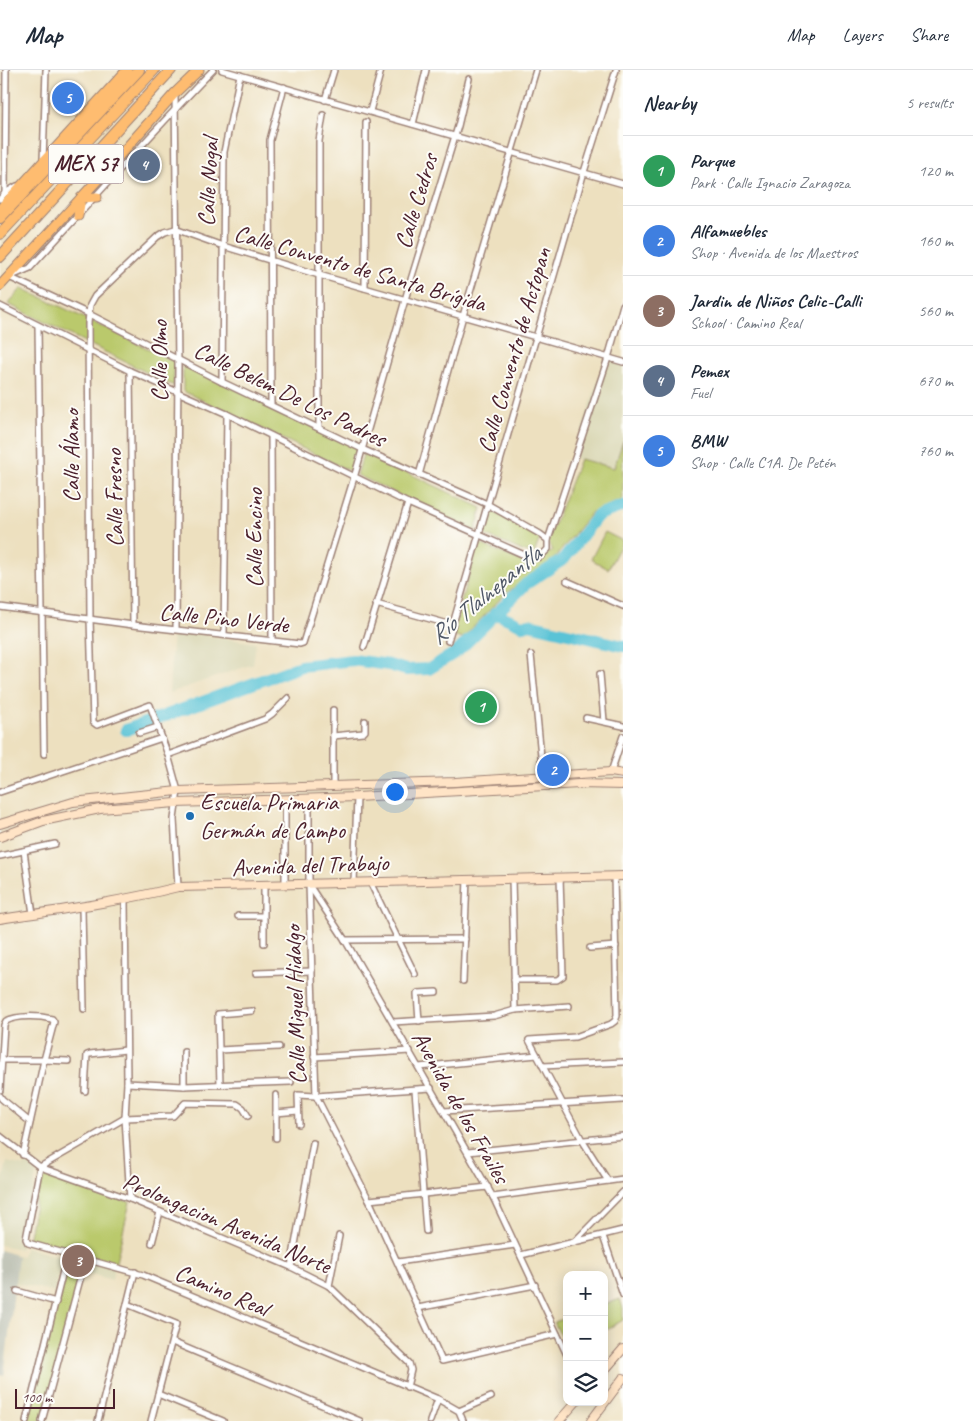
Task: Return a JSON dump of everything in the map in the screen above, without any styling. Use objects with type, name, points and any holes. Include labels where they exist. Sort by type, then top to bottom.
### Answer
[{"type":"highway","points":[[0,218],[139,70]]},
{"type":"highway","name":"MEX 57","points":[[0,234],[154,70]]},
{"type":"highway","name":"MEX 57","points":[[0,257],[171,70]]},
{"type":"main road","points":[[0,209],[127,70]]},
{"type":"main road","points":[[0,286],[175,93],[199,70]]},
{"type":"main road","points":[[81,198],[96,197]]},
{"type":"main road","points":[[78,216],[81,198]]},
{"type":"main road","points":[[0,824],[73,802],[178,792],[455,782],[611,772],[623,774]]},
{"type":"main road","points":[[0,837],[43,821],[81,813],[176,803],[310,800],[579,784],[611,783],[623,785]]},
{"type":"main road","name":"Avenida del Trabajo","points":[[0,919],[82,908],[178,887],[623,876]]},
{"type":"main road","points":[[608,1366],[623,1349]]},
{"type":"main road","points":[[608,1393],[623,1378]]},
{"type":"main road","points":[[558,1421],[572,1406]]},
{"type":"main road","points":[[591,1421],[600,1406]]},
{"type":"street","points":[[5,193],[6,70]]},
{"type":"street","points":[[43,162],[46,70]]},
{"type":"street","points":[[8,277],[30,268],[213,70]]},
{"type":"street","points":[[222,70],[623,184]]},
{"type":"street","points":[[324,100],[334,70]]},
{"type":"street","points":[[370,111],[381,70]]},
{"type":"street","points":[[413,124],[426,70]]},
{"type":"street","points":[[419,475],[462,316],[536,70]]},
{"type":"street","name":"Calle Convento de Actopan","points":[[448,641],[584,172],[616,70]]},
{"type":"street","name":"Calle Nogal","points":[[222,382],[224,152],[240,75]]},
{"type":"street","name":"Calle Cedros","points":[[362,449],[469,79]]},
{"type":"street","points":[[271,404],[270,140],[284,87]]},
{"type":"street","name":"Calle Olmo","points":[[175,93],[178,391],[176,629]]},
{"type":"street","points":[[319,428],[319,141],[322,115]]},
{"type":"street","points":[[365,288],[366,122]]},
{"type":"street","points":[[0,199],[5,193],[30,177]]},
{"type":"street","name":"Calle Convento de Santa Brígida","points":[[175,230],[319,275],[623,362]]},
{"type":"street","name":"Calle Álamo","points":[[157,725],[150,705],[97,725],[93,722],[90,619],[88,314],[95,296],[157,237],[165,232],[175,230]]},
{"type":"street","name":"Calle Belem De Los Padres","points":[[0,306],[130,371],[227,414],[408,503],[478,535],[532,558],[540,556],[548,549],[548,540],[540,534],[487,504],[362,449],[222,382],[88,314],[8,277]]},
{"type":"street","points":[[548,540],[608,358],[623,304]]},
{"type":"street","points":[[38,326],[44,754]]},
{"type":"street","name":"Calle Fresno","points":[[130,371],[133,625]]},
{"type":"street","points":[[224,635],[227,414]]},
{"type":"street","name":"Calle Encino","points":[[271,436],[272,640]]},
{"type":"street","name":"Calle Pino Verde","points":[[0,607],[133,625],[300,644],[304,641],[362,449]]},
{"type":"street","points":[[364,647],[408,503]]},
{"type":"street","points":[[566,581],[623,606]]},
{"type":"street","points":[[376,604],[452,625]]},
{"type":"street","points":[[531,655],[544,776]]},
{"type":"street","points":[[600,674],[604,721]]},
{"type":"street","points":[[168,755],[265,718],[272,714],[288,698]]},
{"type":"street","points":[[332,710],[333,786]]},
{"type":"street","points":[[586,718],[623,726]]},
{"type":"street","points":[[333,736],[363,733],[365,731],[365,721]]},
{"type":"street","points":[[139,733],[157,725],[168,755],[178,792],[174,819],[178,887]]},
{"type":"street","points":[[611,772],[623,736]]},
{"type":"street","points":[[0,792],[162,738]]},
{"type":"street","points":[[354,883],[357,797]]},
{"type":"street","name":"Calle Miguel Hidalgo","points":[[310,800],[309,885],[316,1096],[369,1200],[442,1361],[557,1334]]},
{"type":"street","points":[[285,801],[285,885]]},
{"type":"street","points":[[0,856],[56,844]]},
{"type":"street","points":[[24,851],[33,914]]},
{"type":"street","points":[[608,1181],[582,1140],[529,1040],[575,1037],[611,1024],[615,1020],[617,1016],[614,876]]},
{"type":"street","points":[[514,980],[557,980],[563,976],[560,877]]},
{"type":"street","points":[[512,878],[515,1010]]},
{"type":"street","points":[[463,981],[467,879]]},
{"type":"street","points":[[370,882],[415,974]]},
{"type":"street","points":[[264,885],[264,943]]},
{"type":"street","name":"Avenida de los Frailes","points":[[309,885],[345,940],[494,1197],[563,1347]]},
{"type":"street","points":[[125,900],[128,1084],[125,1118],[130,1199]]},
{"type":"street","points":[[82,908],[84,1009]]},
{"type":"street","points":[[238,916],[263,916]]},
{"type":"street","points":[[345,940],[397,938],[464,939]]},
{"type":"street","points":[[590,948],[616,946]]},
{"type":"street","points":[[256,973],[312,971]]},
{"type":"street","points":[[419,1020],[417,994],[436,992]]},
{"type":"street","points":[[393,1022],[494,1016],[515,1010],[569,1006]]},
{"type":"street","points":[[220,1085],[218,1014],[252,1011]]},
{"type":"street","points":[[0,1090],[6,1021],[9,1019],[34,1017],[50,1018],[53,1020],[23,1155]]},
{"type":"street","points":[[218,1050],[278,1047]]},
{"type":"street","points":[[86,1091],[87,1055],[126,1050]]},
{"type":"street","points":[[314,1057],[410,1051]]},
{"type":"street","points":[[184,1052],[184,1086]]},
{"type":"street","points":[[418,1067],[537,1055]]},
{"type":"street","points":[[2,1060],[68,1061]]},
{"type":"street","points":[[543,1066],[623,1062]]},
{"type":"street","points":[[128,1084],[184,1086],[292,1082]]},
{"type":"street","points":[[299,1124],[298,1095],[316,1096],[430,1088]]},
{"type":"street","points":[[415,1090],[426,1231]]},
{"type":"street","points":[[276,1095],[276,1138]]},
{"type":"street","points":[[0,1096],[30,1122]]},
{"type":"street","points":[[444,1110],[623,1100]]},
{"type":"street","points":[[40,1167],[125,1118],[173,1116],[185,1103],[237,1104],[243,1108],[248,1116]]},
{"type":"street","points":[[276,1112],[298,1111]]},
{"type":"street","name":"Prolongacion Avenida Norte","points":[[0,1136],[40,1167],[130,1199],[291,1267],[329,1286],[409,1363],[411,1370],[407,1387]]},
{"type":"street","points":[[468,1152],[623,1136]]},
{"type":"street","points":[[291,1267],[313,1142]]},
{"type":"street","name":"Camino Real","points":[[40,1167],[26,1242],[135,1272],[438,1399],[459,1411]]},
{"type":"street","points":[[494,1197],[623,1179]]},
{"type":"street","points":[[369,1200],[488,1187]]},
{"type":"street","points":[[574,1242],[623,1192]]},
{"type":"street","points":[[152,1243],[160,1212]]},
{"type":"street","points":[[521,1255],[623,1230]]},
{"type":"street","points":[[329,1286],[339,1236]]},
{"type":"street","points":[[603,1236],[623,1295]]},
{"type":"street","points":[[398,1262],[515,1245]]},
{"type":"street","points":[[26,1421],[64,1267]]},
{"type":"street","points":[[42,1421],[82,1272]]},
{"type":"street","points":[[98,1421],[135,1272]]},
{"type":"street","points":[[418,1308],[535,1285]]},
{"type":"street","points":[[17,1291],[56,1302]]},
{"type":"street","points":[[127,1304],[174,1322],[176,1327],[152,1421]]},
{"type":"street","points":[[172,1342],[360,1421]]},
{"type":"street","points":[[158,1394],[223,1421]]},
{"type":"street","points":[[464,1421],[459,1411],[491,1397]]},
{"type":"street","points":[[430,1421],[438,1399]]},
{"type":"shaded area","points":[[606,355],[623,360],[623,441],[614,468],[573,458]]},
{"type":"shaded area","points":[[173,631],[256,643],[253,664],[169,693]]},
{"type":"shaded area","points":[[7,1162],[24,1166],[26,1162],[38,1166],[20,1249],[0,1245],[0,1192]]},
{"type":"shaded area","points":[[25,1247],[63,1258],[54,1292],[0,1279],[0,1251],[22,1256]]},
{"type":"shaded area","points":[[0,1250],[18,1256],[4,1376],[0,1375]]},
{"type":"shaded area","points":[[67,1254],[115,1267],[112,1280],[64,1267]]},
{"type":"green space","points":[[22,288],[174,361],[174,386],[8,304]]},
{"type":"green space","points":[[183,364],[359,449],[352,472],[183,391]]},
{"type":"green space","points":[[623,441],[623,500],[592,512],[554,559],[505,594],[463,638],[451,635],[478,543],[527,563],[553,551],[548,540],[580,459],[614,468]]},
{"type":"green space","points":[[364,452],[482,508],[475,531],[357,475]]},
{"type":"green space","points":[[489,509],[540,538],[534,554],[482,534]]},
{"type":"green space","points":[[605,532],[623,541],[608,569],[591,559]]},
{"type":"green space","points":[[41,1173],[130,1202],[115,1266],[28,1241]]},
{"type":"green space","points":[[64,1267],[82,1272],[42,1421],[26,1421]]},
{"type":"green space","points":[[620,1299],[623,1308],[623,1320],[608,1329],[608,1316],[608,1304]]},
{"type":"green space","points":[[563,1319],[563,1341],[554,1322]]},
{"type":"waterway","name":"Río Tlalnepantla","points":[[126,730],[301,666],[353,660],[389,665],[406,670],[429,669],[458,651],[526,584],[564,559],[598,515],[623,506]]},
{"type":"waterway","points":[[495,613],[524,626],[529,624],[623,646]]},
{"type":"place","name":"BMW","points":[[68,98]]},
{"type":"place","name":"Pemex","points":[[144,165]]},
{"type":"place","name":"Parque","points":[[481,707]]},
{"type":"place","name":"Alfamuebles","points":[[553,770]]},
{"type":"place","name":"Escuela Primaria Germán de Campo","points":[[190,816]]},
{"type":"place","name":"Jardin de Niños Celic-Calli","points":[[78,1261]]}]
